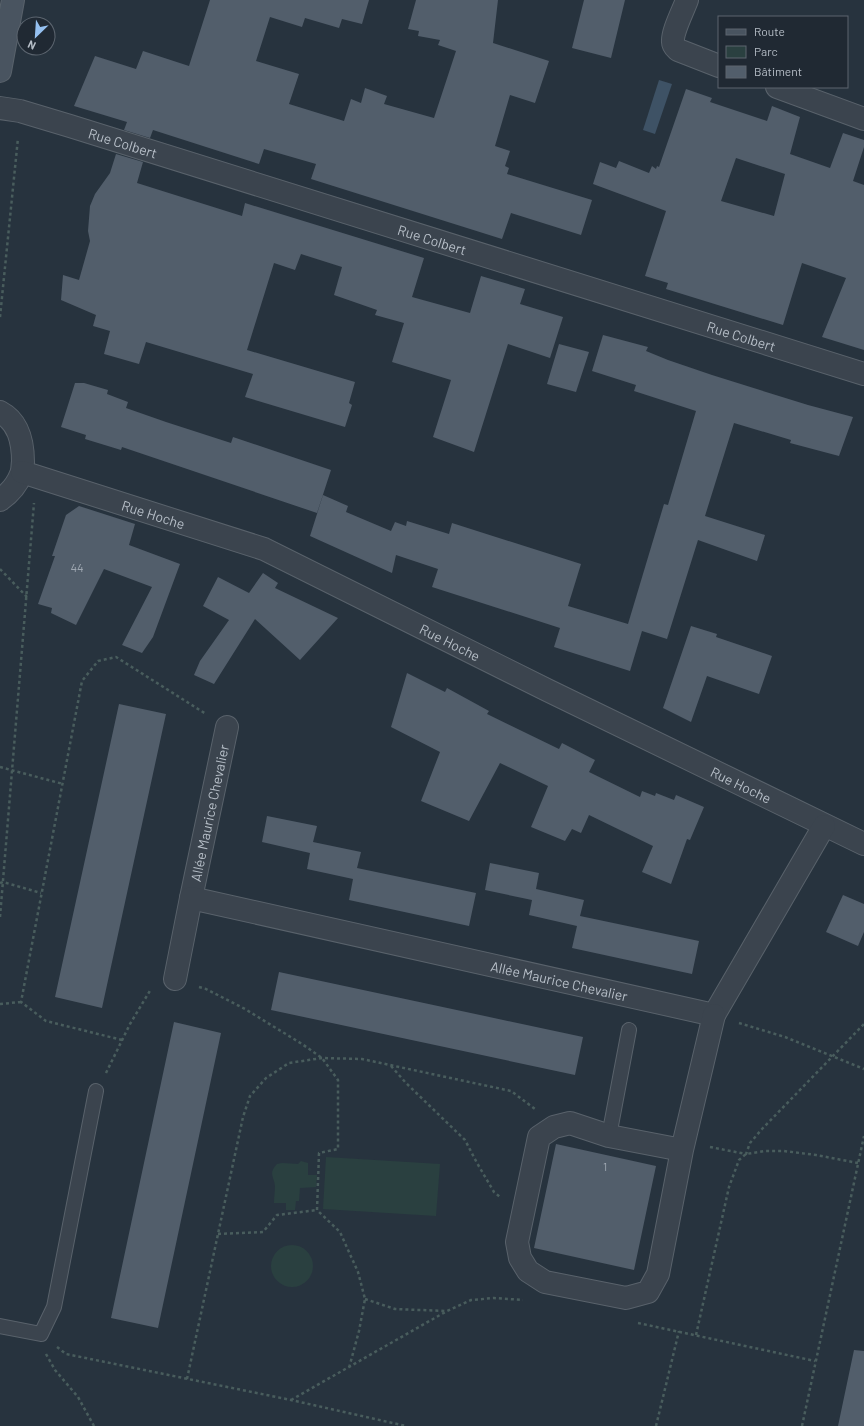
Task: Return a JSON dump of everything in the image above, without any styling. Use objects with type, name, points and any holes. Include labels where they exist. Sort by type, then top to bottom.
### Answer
[{"type":"main road","points":[[0,72],[13,0]]},
{"type":"street","points":[[687,0],[674,34],[674,46],[678,50],[718,66]]},
{"type":"street","points":[[780,88],[864,119]]},
{"type":"street","name":"Rue Colbert","points":[[10,110],[864,374]]},
{"type":"street","points":[[0,412],[9,417],[20,435],[29,475],[16,484],[9,494],[0,500]]},
{"type":"street","name":"Rue Hoche","points":[[29,475],[264,549],[547,690],[824,826],[864,844]]},
{"type":"street","name":"Allée Maurice Chevalier","points":[[175,979],[227,727]]},
{"type":"street","points":[[683,1146],[609,1136],[570,1123],[554,1127],[539,1137],[517,1242],[520,1258],[528,1271],[545,1282],[626,1298],[648,1292],[658,1274],[683,1146],[714,1015],[824,826]]},
{"type":"street","name":"Allée Maurice Chevalier","points":[[191,898],[714,1015]]},
{"type":"lane","points":[[609,1136],[629,1030]]},
{"type":"lane","points":[[0,1326],[42,1334],[54,1307],[96,1091]]},
{"type":"path","points":[[0,316],[10,110]]},
{"type":"path","points":[[0,917],[1,883],[26,597],[29,475]]},
{"type":"path","points":[[0,569],[26,597]]},
{"type":"path","points":[[21,1002],[82,682],[98,661],[116,657],[227,727]]},
{"type":"path","points":[[0,767],[62,784]]},
{"type":"path","points":[[1,883],[42,893]]},
{"type":"path","points":[[96,1091],[122,1040],[151,990],[175,979],[206,989],[245,1009],[322,1058],[338,1080],[338,1149],[319,1153],[317,1210],[340,1232],[358,1272],[365,1299],[359,1331],[349,1368]]},
{"type":"path","points":[[0,1004],[21,1002],[46,1021],[122,1040]]},
{"type":"path","points":[[714,1015],[785,1037],[864,1069]]},
{"type":"path","points":[[696,1336],[729,1187],[739,1160],[746,1154],[750,1143],[785,1104],[864,1024]]},
{"type":"path","points":[[187,1379],[244,1117],[250,1096],[266,1078],[289,1063],[322,1058],[362,1059],[511,1091],[530,1104],[554,1127]]},
{"type":"path","points":[[390,1065],[406,1083],[466,1140],[477,1163],[494,1192],[522,1219]]},
{"type":"path","points":[[802,1426],[864,1136]]},
{"type":"path","points":[[683,1146],[746,1154],[765,1151],[784,1151],[858,1163]]},
{"type":"path","points":[[218,1234],[263,1232],[277,1215],[317,1210]]},
{"type":"path","points":[[291,1400],[447,1311],[471,1300],[494,1298],[530,1300]]},
{"type":"path","points":[[365,1299],[395,1309],[447,1311]]},
{"type":"path","points":[[634,1322],[815,1361]]},
{"type":"path","points":[[656,1426],[679,1332]]},
{"type":"path","points":[[42,1334],[66,1354],[291,1400],[406,1426]]},
{"type":"path","points":[[42,1334],[46,1356],[55,1370],[78,1397],[94,1426]]},
{"type":"green space","points":[[326,1157],[440,1164],[436,1216],[323,1209]]},
{"type":"green space","points":[[301,1161],[308,1163],[308,1175],[317,1175],[316,1187],[300,1188],[299,1201],[296,1201],[295,1210],[286,1210],[286,1203],[274,1203],[275,1186],[272,1173],[277,1164],[298,1164]]},
{"type":"green space","points":[[288,1245],[296,1245],[307,1251],[313,1262],[313,1270],[307,1281],[296,1287],[288,1287],[277,1281],[271,1270],[271,1262],[277,1251]]},
{"type":"water","points":[[659,80],[672,84],[655,134],[643,130]]},
{"type":"building","points":[[210,0],[369,0],[362,24],[342,19],[339,28],[305,18],[302,27],[270,17],[256,61],[299,74],[289,104],[344,121],[351,99],[361,103],[365,88],[387,96],[384,104],[434,118],[456,51],[438,45],[440,40],[418,36],[419,31],[408,29],[416,0],[498,0],[493,43],[549,61],[535,103],[510,95],[495,146],[510,151],[505,166],[509,168],[507,174],[592,200],[581,235],[511,213],[502,239],[311,179],[316,164],[264,149],[259,164],[153,130],[150,138],[124,130],[127,122],[74,106],[95,56],[136,69],[143,51],[189,66]]},
{"type":"building","points":[[584,0],[625,0],[611,58],[572,48]]},
{"type":"building","points":[[686,89],[712,98],[710,102],[767,121],[772,106],[800,117],[790,154],[830,168],[843,133],[864,140],[864,147],[853,181],[864,185],[864,350],[822,337],[846,278],[802,263],[783,325],[666,289],[668,283],[645,276],[666,211],[593,184],[600,162],[616,168],[619,161],[649,173],[652,166],[656,169],[657,166],[659,167]],"holes":[[[736,158],[785,174],[774,216],[721,201]]]},
{"type":"building","points":[[116,154],[143,162],[137,183],[242,216],[245,203],[424,258],[412,297],[470,313],[481,276],[525,289],[520,304],[563,317],[550,358],[508,344],[474,452],[433,437],[451,380],[392,362],[404,323],[375,315],[377,310],[334,295],[342,267],[301,254],[295,270],[274,263],[247,350],[355,382],[349,403],[352,405],[345,427],[245,397],[253,374],[146,342],[139,364],[104,354],[110,331],[93,326],[96,315],[61,300],[63,275],[79,280],[90,241],[88,231],[90,206],[95,194],[110,173]]},
{"type":"building","points":[[603,335],[648,347],[646,351],[712,375],[808,405],[853,417],[839,456],[790,443],[791,440],[734,423],[705,516],[765,535],[757,561],[698,540],[667,639],[642,631],[630,671],[554,647],[560,628],[432,587],[438,569],[396,555],[392,573],[310,536],[323,495],[348,506],[346,512],[391,531],[395,522],[406,526],[407,521],[449,534],[452,523],[581,564],[568,606],[628,624],[664,504],[668,505],[696,411],[634,391],[636,385],[592,371]]},
{"type":"building","points":[[559,344],[589,352],[576,392],[547,384]]},
{"type":"building","points":[[75,383],[84,383],[108,390],[107,394],[128,402],[126,408],[166,422],[231,443],[233,437],[331,470],[317,513],[122,447],[121,450],[85,439],[86,435],[61,427]]},
{"type":"building","points":[[79,506],[135,524],[129,545],[180,564],[153,637],[142,653],[122,645],[152,587],[104,569],[76,625],[51,613],[52,608],[38,604],[55,556],[52,556],[66,515]]},
{"type":"building","points":[[263,573],[278,583],[275,588],[338,618],[300,660],[255,619],[214,684],[194,675],[200,661],[229,620],[203,606],[218,577],[249,593]]},
{"type":"building","points":[[691,626],[717,634],[716,637],[772,656],[759,694],[707,676],[691,722],[663,708]]},
{"type":"building","points":[[407,673],[445,692],[447,688],[489,711],[487,714],[559,749],[562,743],[595,760],[589,772],[640,797],[642,791],[655,796],[656,793],[674,800],[676,795],[704,807],[690,840],[687,839],[671,884],[642,872],[653,846],[589,815],[581,833],[572,829],[565,841],[531,827],[548,786],[500,763],[469,821],[421,801],[440,752],[391,727]]},
{"type":"building","points":[[119,704],[166,714],[102,1008],[55,997]]},
{"type":"building","points":[[267,816],[317,826],[313,842],[361,852],[357,868],[476,893],[469,926],[349,900],[353,879],[307,869],[310,853],[262,842]]},
{"type":"building","points":[[490,863],[539,873],[536,889],[584,900],[580,916],[699,941],[692,974],[572,948],[577,926],[529,915],[532,900],[485,890]]},
{"type":"building","points":[[843,895],[864,904],[864,932],[858,946],[826,932]]},
{"type":"building","points":[[279,972],[583,1037],[575,1075],[271,1010]]},
{"type":"building","points":[[174,1022],[221,1033],[158,1328],[111,1318]]},
{"type":"building","points":[[556,1144],[656,1166],[634,1270],[534,1248]]},
{"type":"building","points":[[854,1350],[864,1351],[864,1426],[838,1426]]}]
